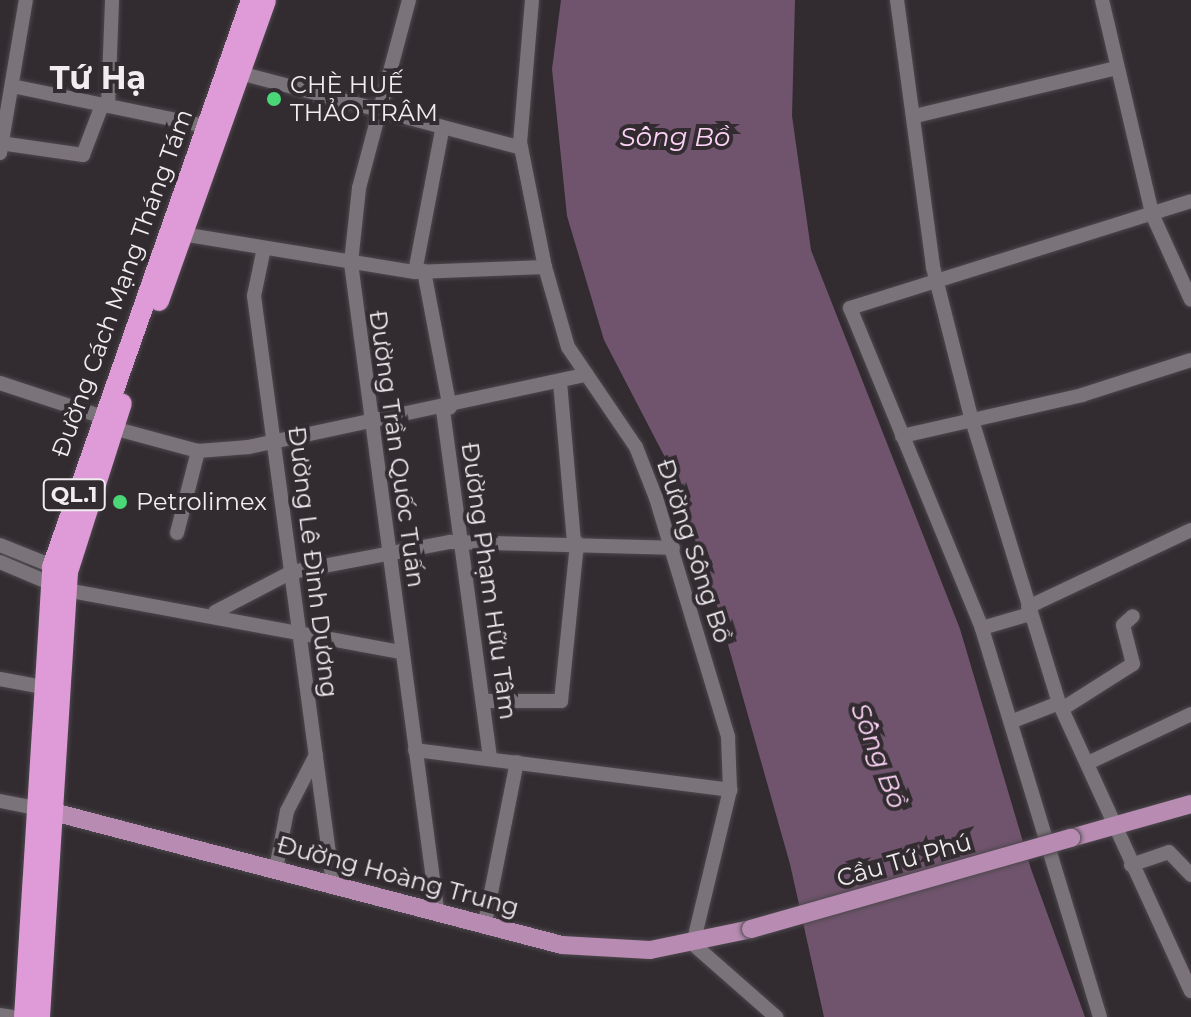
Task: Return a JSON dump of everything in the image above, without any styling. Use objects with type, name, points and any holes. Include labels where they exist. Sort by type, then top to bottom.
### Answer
[{"type":"highway","name":"Đường Cách Mạng Tháng Tám","points":[[40,1017],[43,687],[59,578],[206,126],[251,0]]},
{"type":"highway","name":"Đường Cách Mạng Tháng Tám","points":[[108,423],[182,234],[266,0]]},
{"type":"highway","name":"Đường Cách Mạng Tháng Tám","points":[[24,1017],[44,810],[59,578]]},
{"type":"main road","name":"Cầu Tứ Phú","points":[[751,929],[1191,804]]},
{"type":"main road","name":"Đường Hoàng Trung","points":[[44,810],[602,950],[693,944],[751,929]]},
{"type":"street","points":[[26,0],[1,147],[83,155],[105,106],[112,0]]},
{"type":"street","name":"Đường Trần Quốc Tuấn","points":[[409,0],[376,115],[351,263],[437,909]]},
{"type":"street","name":"Đường Sông Bồ","points":[[532,0],[521,148],[545,267],[568,347],[636,447],[673,548],[728,737],[730,790],[693,944]]},
{"type":"street","points":[[897,0],[936,276],[971,417],[1061,706],[1131,865],[1189,984]]},
{"type":"street","points":[[1102,0],[1113,69],[1152,214],[1191,300]]},
{"type":"street","points":[[915,116],[1113,69]]},
{"type":"street","points":[[240,73],[376,115],[521,148]]},
{"type":"street","points":[[12,86],[206,126]]},
{"type":"street","points":[[420,272],[442,130]]},
{"type":"street","points":[[1100,1017],[1013,721],[982,628],[850,308],[936,276],[1191,201]]},
{"type":"street","points":[[182,234],[420,272],[545,267]]},
{"type":"street","name":"Đường Lê Đình Dương","points":[[264,248],[254,296],[333,883]]},
{"type":"street","name":"Đường Phạm Hữu Tâm","points":[[420,272],[446,409],[490,759]]},
{"type":"street","points":[[902,436],[971,417],[1095,392],[1191,360]]},
{"type":"street","points":[[0,383],[108,423],[198,451],[276,443],[371,425],[586,375]]},
{"type":"street","points":[[483,701],[561,701],[576,542],[560,382]]},
{"type":"street","points":[[177,533],[198,451]]},
{"type":"street","points":[[982,628],[1029,610],[1191,530]]},
{"type":"street","points":[[215,612],[292,572],[389,551],[464,542],[576,542],[673,548]]},
{"type":"street","points":[[0,545],[59,578]]},
{"type":"street","points":[[0,562],[300,633],[402,652]]},
{"type":"street","points":[[1013,721],[1061,706],[1133,664],[1123,625],[1133,616]]},
{"type":"street","points":[[0,679],[43,687]]},
{"type":"street","points":[[1088,763],[1191,714]]},
{"type":"street","points":[[415,750],[730,790]]},
{"type":"street","points":[[276,869],[287,811],[316,755]]},
{"type":"street","points":[[485,923],[517,762]]},
{"type":"street","points":[[0,801],[44,810]]},
{"type":"street","points":[[1131,865],[1169,852],[1191,875]]},
{"type":"street","points":[[693,944],[776,1017]]},
{"type":"street","points":[[0,1015],[12,1017]]},
{"type":"water","name":"Sông Bồ","points":[[561,0],[795,0],[792,116],[811,250],[960,629],[1031,869],[1085,1017],[824,1017],[790,864],[714,595],[670,467],[604,340],[567,216],[552,69]]},
{"type":"place","name":"CHÈ HUẾ THẢO TRÂM","points":[[274,99]]},
{"type":"place","name":"Petrolimex","points":[[120,502]]},
{"type":"district","name":"Tứ Hạ","points":[[98,78]]}]
